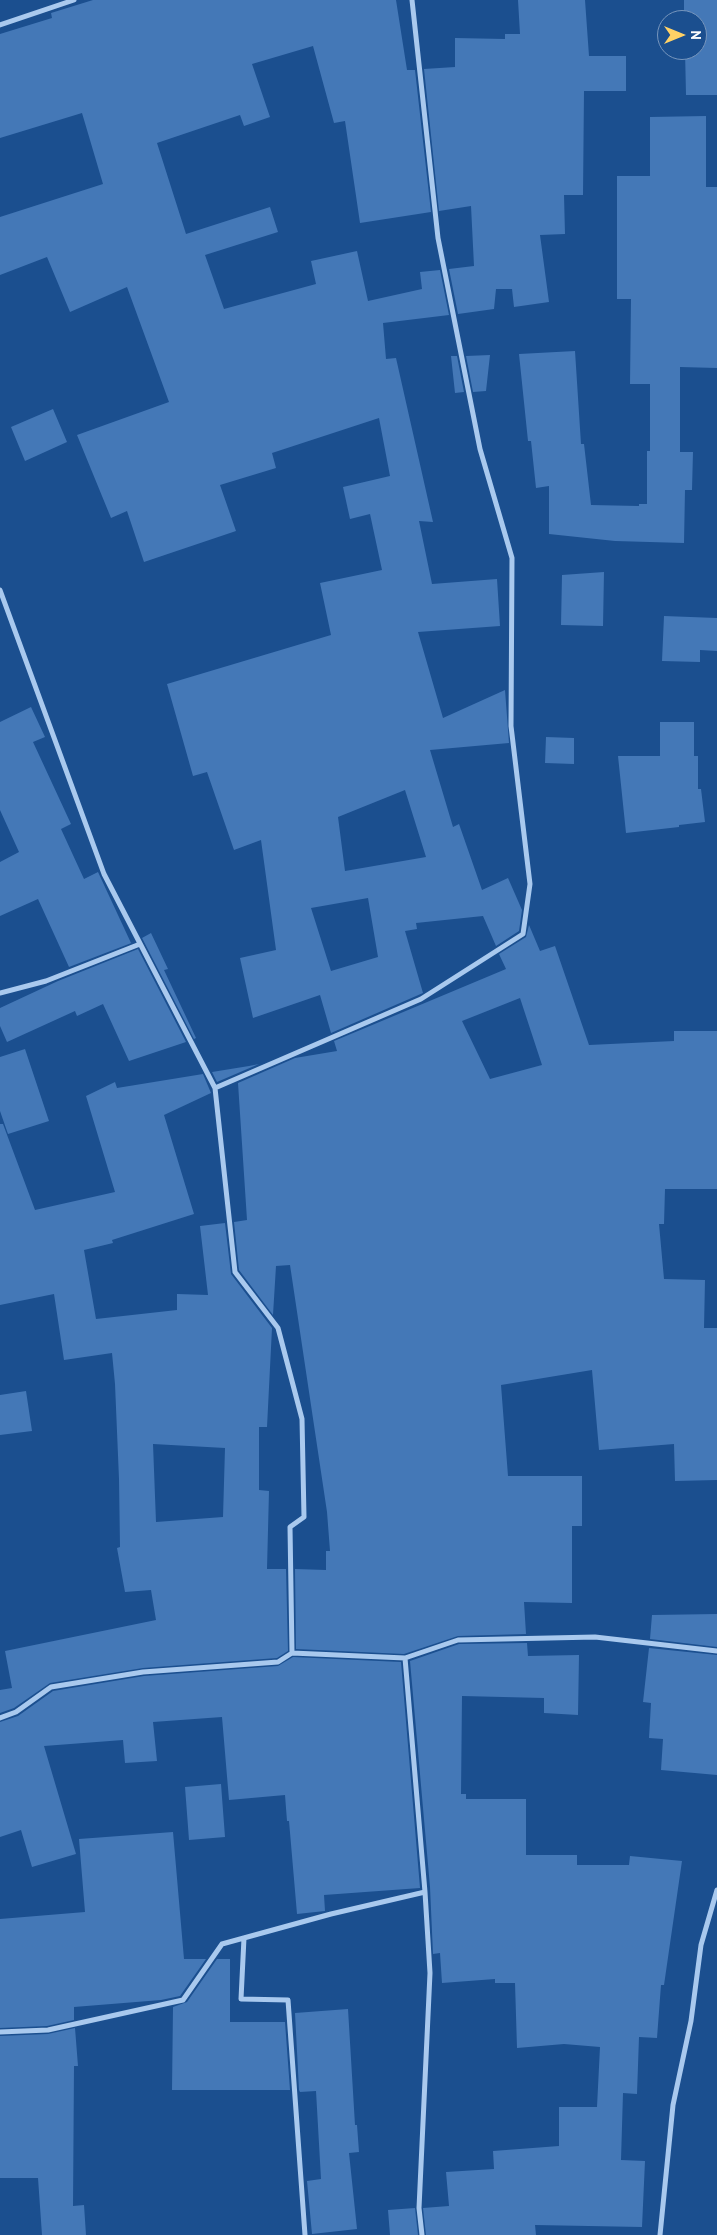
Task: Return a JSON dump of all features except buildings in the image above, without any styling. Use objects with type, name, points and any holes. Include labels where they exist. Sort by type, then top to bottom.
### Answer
[{"type":"street","points":[[0,25],[74,0]]},
{"type":"street","points":[[216,1088],[422,1000],[523,934],[530,884],[511,726],[512,558],[480,448],[438,238],[412,0]]},
{"type":"street","points":[[0,590],[104,874],[216,1088],[235,1272],[278,1328],[302,1419],[304,1517],[290,1527],[292,1653]]},
{"type":"street","points":[[0,993],[46,981],[140,944]]},
{"type":"street","points":[[0,1718],[16,1712],[51,1687],[143,1672],[278,1662],[292,1653],[405,1658],[458,1640],[595,1637],[717,1651]]},
{"type":"street","points":[[405,1658],[426,1892],[430,1973],[419,2208],[422,2235]]},
{"type":"street","points":[[660,2235],[673,2106],[691,2021],[701,1945],[717,1890]]},
{"type":"street","points":[[0,2032],[48,2030],[183,2000],[222,1944],[331,1914],[426,1892]]},
{"type":"street","points":[[244,1938],[241,1999],[288,2000],[305,2235]]}]
